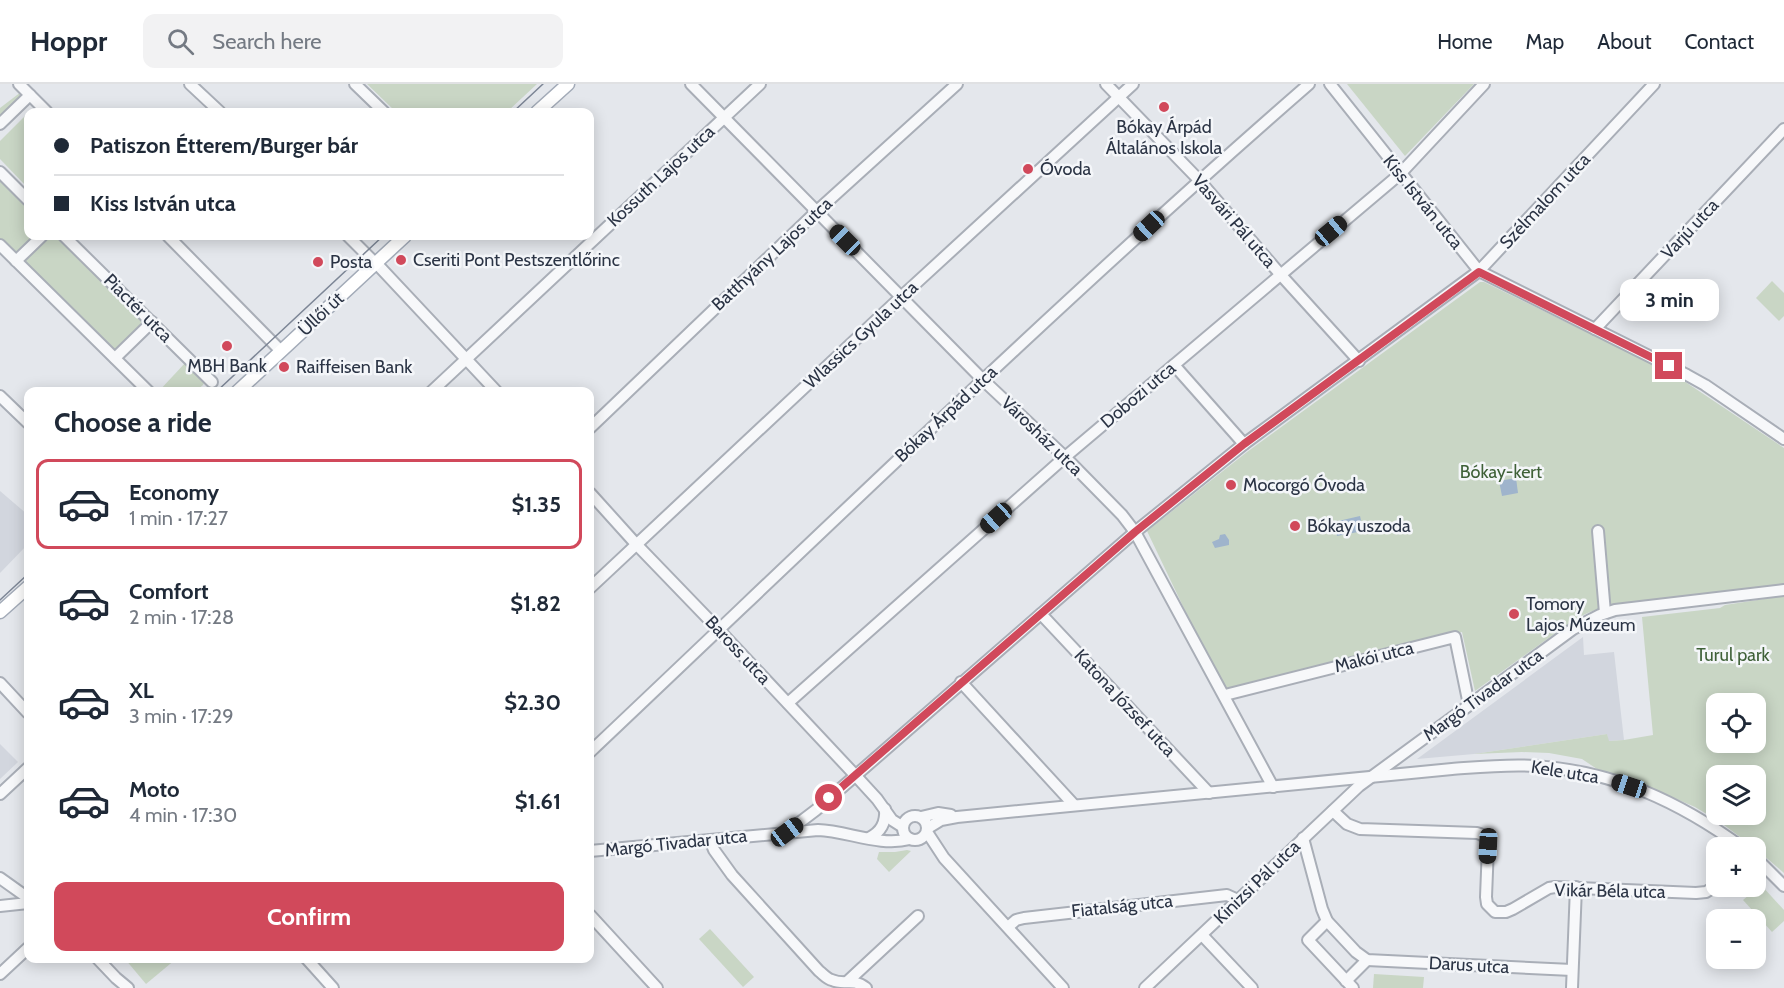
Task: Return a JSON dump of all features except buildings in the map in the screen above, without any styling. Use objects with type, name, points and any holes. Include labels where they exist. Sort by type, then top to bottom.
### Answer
[{"type":"main road","points":[[541,108],[568,84]]},
{"type":"main road","name":"Üllői út","points":[[242,387],[401,240]]},
{"type":"main road","points":[[0,612],[24,591]]},
{"type":"street","points":[[19,84],[43,108]]},
{"type":"street","points":[[190,84],[216,108]]},
{"type":"street","points":[[355,84],[380,108]]},
{"type":"street","name":"Városház utca","points":[[691,84],[982,380],[1065,457],[1122,515],[1135,532],[1273,787]]},
{"type":"street","name":"Kossuth Lajos utca","points":[[594,239],[760,84]]},
{"type":"street","name":"Batthyány Lajos utca","points":[[594,424],[817,211],[957,84]]},
{"type":"street","name":"Vasvári Pál utca","points":[[1106,84],[1199,180],[1359,361]]},
{"type":"street","name":"Wlassics Gyula utca","points":[[594,584],[1133,84]]},
{"type":"street","name":"Bókay Árpád utca","points":[[594,748],[982,380],[1199,180],[1309,84]]},
{"type":"street","name":"Kiss István utca","points":[[1330,84],[1479,272],[1705,385],[1784,439]]},
{"type":"street","name":"Dobozi utca","points":[[788,703],[1065,457],[1280,273],[1400,174],[1484,84]]},
{"type":"street","name":"Szélmalom utca","points":[[787,832],[816,810],[1135,532],[1244,444],[1479,272],[1654,84]]},
{"type":"street","points":[[0,124],[30,95]]},
{"type":"street","name":"Varjú utca","points":[[1595,329],[1784,129]]},
{"type":"street","points":[[0,172],[24,196]]},
{"type":"street","points":[[16,261],[38,240]]},
{"type":"street","name":"Piactér utca","points":[[68,240],[212,381]]},
{"type":"street","points":[[172,240],[281,351]]},
{"type":"street","points":[[352,240],[493,387]]},
{"type":"street","name":"Kossuth Lajos utca","points":[[436,387],[593,240]]},
{"type":"street","points":[[0,245],[144,387]]},
{"type":"street","points":[[115,358],[152,322]]},
{"type":"street","points":[[1174,364],[1244,444]]},
{"type":"street","points":[[0,396],[24,419]]},
{"type":"street","name":"Baross utca","points":[[594,497],[855,775],[892,820],[908,834],[944,858]]},
{"type":"street","points":[[1598,531],[1605,613]]},
{"type":"street","name":"Margó Tivadar utca","points":[[927,830],[941,820],[957,817],[1370,777],[1573,629],[1605,613],[1633,607],[1784,590]]},
{"type":"street","name":"Katona József utca","points":[[1041,614],[1209,793]]},
{"type":"street","name":"Makói utca","points":[[1225,695],[1455,637],[1469,705]]},
{"type":"street","points":[[961,682],[1074,805]]},
{"type":"street","points":[[0,683],[24,709]]},
{"type":"street","name":"Kele utca","points":[[1370,777],[1521,765],[1570,770],[1610,779],[1664,799],[1727,837]]},
{"type":"street","points":[[0,794],[24,772]]},
{"type":"street","name":"Kinizsi Pál utca","points":[[1145,988],[1370,777]]},
{"type":"street","points":[[1326,782],[1340,788],[1341,798],[1335,809]]},
{"type":"street","points":[[869,838],[881,828],[885,821],[885,809]]},
{"type":"street","name":"Baross utca","points":[[885,809],[908,817]]},
{"type":"street","name":"Vikár Béla utca","points":[[1335,809],[1347,824],[1360,829],[1477,833],[1485,836],[1488,846],[1486,897],[1487,904],[1495,912],[1500,913],[1513,909],[1549,888],[1706,892]]},
{"type":"street","name":"Margó Tivadar utca","points":[[921,817],[938,813],[957,817]]},
{"type":"street","points":[[915,815],[921,817],[925,820],[927,830],[923,837],[908,834],[904,822],[908,817],[915,815]]},
{"type":"street","name":"Margó Tivadar utca","points":[[594,851],[787,832],[830,830],[869,838],[908,834]]},
{"type":"street","name":"Baross utca","points":[[927,830],[944,858],[1064,988]]},
{"type":"street","points":[[1303,838],[1327,921],[1356,952],[1367,960],[1350,984],[1308,940],[1327,921]]},
{"type":"street","points":[[710,840],[714,850],[732,875],[819,971],[832,980],[855,981],[866,988]]},
{"type":"street","points":[[1766,869],[1784,886]]},
{"type":"street","points":[[1769,872],[1784,880]]},
{"type":"street","points":[[0,878],[24,895]]},
{"type":"street","points":[[1572,988],[1576,887]]},
{"type":"street","name":"Fiatalság utca","points":[[1008,927],[1016,920],[1024,918],[1227,895],[1238,900]]},
{"type":"street","points":[[0,906],[24,903]]},
{"type":"street","points":[[848,981],[918,916]]},
{"type":"street","points":[[594,919],[657,988]]},
{"type":"street","points":[[1202,934],[1252,988]]},
{"type":"street","points":[[0,974],[24,952]]},
{"type":"street","name":"Darus utca","points":[[1367,960],[1572,970]]},
{"type":"street","points":[[102,963],[128,988]]},
{"type":"street","points":[[310,963],[333,988]]},
{"type":"shaded area","points":[[0,491],[24,512],[24,548],[0,573]]},
{"type":"shaded area","points":[[1583,637],[1584,655],[1614,652],[1624,740],[1608,741],[1607,734],[1474,754],[1417,759]]},
{"type":"shaded area","points":[[0,744],[18,762],[0,779]]},
{"type":"green space","points":[[367,84],[537,84],[511,108],[392,108]]},
{"type":"green space","points":[[1347,84],[1474,84],[1405,156]]},
{"type":"green space","points":[[21,92],[24,94],[0,118],[0,108]]},
{"type":"green space","points":[[24,117],[24,184],[0,159],[0,141]]},
{"type":"green space","points":[[0,176],[24,201],[24,240],[63,240],[144,319],[144,325],[118,351],[114,350],[0,238]]},
{"type":"green space","points":[[1772,281],[1784,293],[1784,316],[1779,321],[1756,298]]},
{"type":"green space","name":"Bókay-kert","points":[[1480,282],[1675,375],[1784,448],[1784,586],[1639,601],[1597,609],[1571,622],[1475,691],[1462,632],[1223,690],[1147,531],[1247,452]]},
{"type":"green space","points":[[186,362],[205,381],[201,387],[163,387]]},
{"type":"green space","name":"Turul park","points":[[1784,596],[1784,873],[1766,857],[1766,837],[1740,837],[1724,825],[1766,825],[1766,765],[1706,765],[1706,814],[1632,780],[1600,771],[1582,759],[1549,753],[1474,754],[1607,734],[1609,741],[1653,735],[1642,617],[1720,608],[1725,605]]},
{"type":"green space","points":[[911,851],[889,872],[877,859],[879,852]]},
{"type":"green space","points":[[1766,890],[1784,910],[1784,921],[1772,932],[1766,925],[1766,909],[1751,909],[1743,900],[1747,897],[1766,897]]},
{"type":"green space","points":[[710,929],[754,977],[743,987],[699,939]]},
{"type":"green space","points":[[128,963],[171,963],[146,984]]},
{"type":"green space","points":[[1374,974],[1424,977],[1423,988],[1373,988]]},
{"type":"water","points":[[1516,478],[1518,493],[1502,496],[1499,481]]},
{"type":"water","points":[[1360,516],[1364,533],[1337,536],[1334,522]]},
{"type":"water","points":[[1225,534],[1229,545],[1215,548],[1212,542]]},
{"type":"tram line","points":[[517,108],[543,84]]},
{"type":"tram line","points":[[221,387],[379,240]]},
{"type":"tram line","points":[[0,600],[24,578]]},
{"type":"place","name":"Bókay Árpád Általános Iskola","points":[[1164,107]]},
{"type":"place","name":"Óvoda","points":[[1028,169]]},
{"type":"place","name":"Cseriti Pont Pestszentlőrinc","points":[[401,260]]},
{"type":"place","name":"Posta","points":[[318,262]]},
{"type":"place","name":"MBH Bank","points":[[227,346]]},
{"type":"place","name":"Raiffeisen Bank","points":[[284,367]]},
{"type":"place","name":"Mocorgó Óvoda","points":[[1231,485]]},
{"type":"place","name":"Bókay uszoda","points":[[1295,526]]},
{"type":"place","name":"Tomory Lajos Múzeum","points":[[1514,614]]},
{"type":"route","points":[[829,798],[1135,532],[1244,444],[1479,272],[1669,366]]}]
